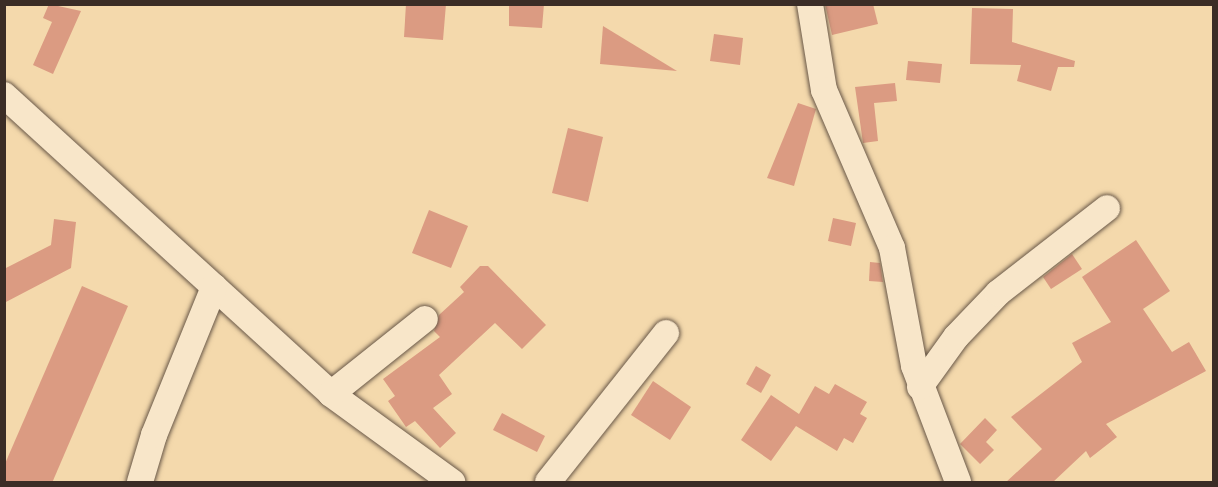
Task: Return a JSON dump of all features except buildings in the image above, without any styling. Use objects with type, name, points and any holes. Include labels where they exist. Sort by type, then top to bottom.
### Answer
[{"type":"street","points":[[810,4],[824,90],[897,262],[920,387],[958,483]]},
{"type":"street","points":[[4,95],[331,394],[452,483]]},
{"type":"street","points":[[920,387],[951,344],[998,293],[1107,208]]},
{"type":"street","points":[[140,483],[154,435],[214,288]]},
{"type":"street","points":[[331,394],[425,319]]},
{"type":"street","points":[[548,483],[666,333]]}]
